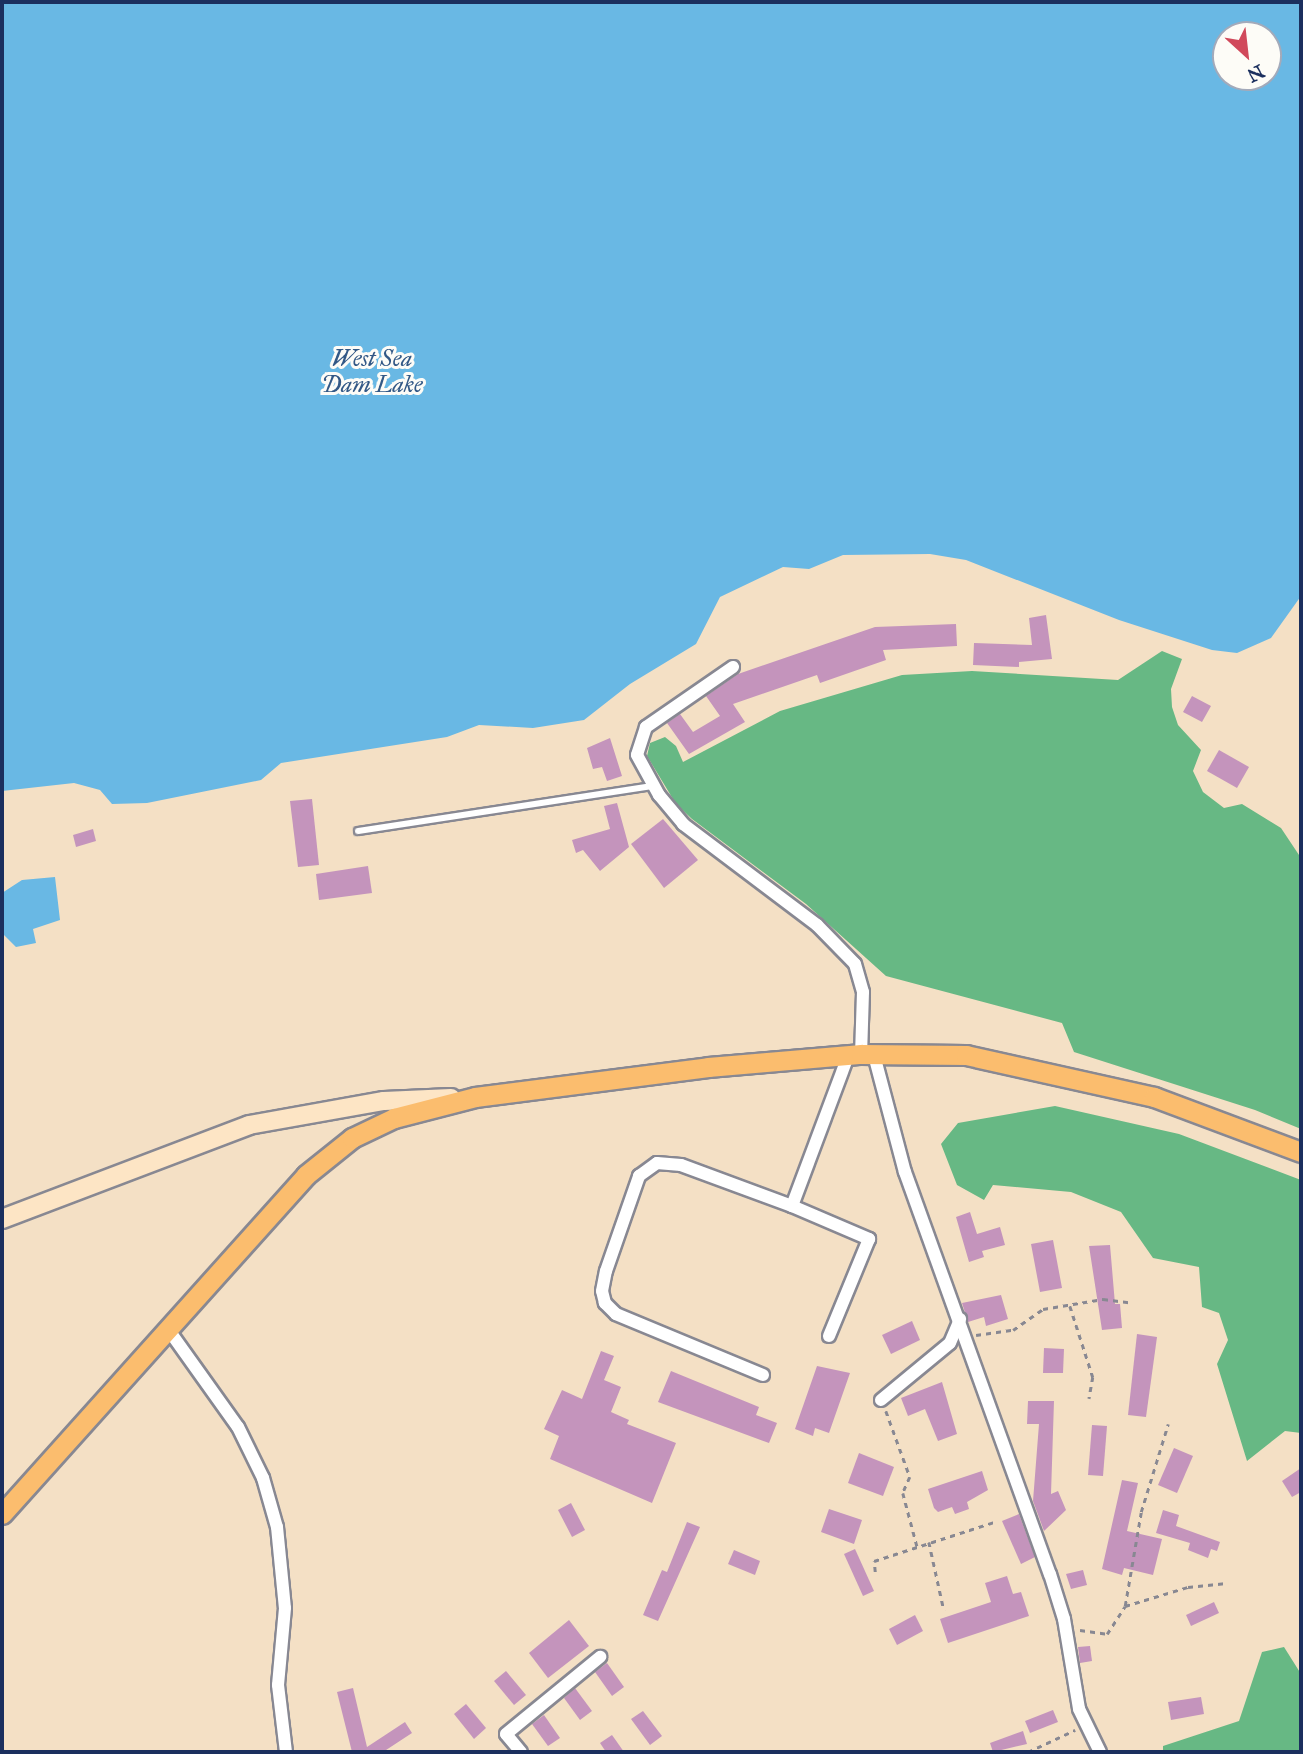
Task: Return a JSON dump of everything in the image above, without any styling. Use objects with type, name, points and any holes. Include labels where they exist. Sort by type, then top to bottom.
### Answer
[{"type":"main road","points":[[2,1219],[249,1125],[384,1101],[475,1097],[708,1067],[861,1055],[966,1055],[1031,1067],[1166,1100],[1301,1153]]},
{"type":"main road","points":[[2,1514],[306,1175],[352,1138],[394,1118],[475,1097]]},
{"type":"street","points":[[733,667],[646,727],[637,755],[653,786],[683,824],[832,937],[855,964],[863,992],[861,1055],[966,1336],[1066,1630],[1086,1725],[1100,1752]]},
{"type":"street","points":[[792,1206],[861,1055]]},
{"type":"street","points":[[763,1375],[616,1314],[605,1303],[602,1291],[639,1176],[645,1168],[657,1163],[681,1165],[792,1206],[869,1239],[829,1336]]},
{"type":"street","points":[[881,1400],[950,1343],[960,1319]]},
{"type":"street","points":[[168,1329],[238,1427],[263,1478],[277,1527],[285,1608],[278,1685],[286,1752]]},
{"type":"street","points":[[521,1752],[506,1734],[600,1657]]},
{"type":"lane","points":[[358,831],[653,786]]},
{"type":"path","points":[[966,1336],[1013,1330],[1033,1313],[1103,1299],[1129,1301]]},
{"type":"path","points":[[1070,1306],[1093,1377],[1089,1399]]},
{"type":"path","points":[[881,1400],[910,1477],[903,1493],[916,1546]]},
{"type":"path","points":[[1066,1630],[1107,1634],[1125,1606],[1141,1512],[1168,1424]]},
{"type":"path","points":[[875,1572],[874,1561],[994,1522]]},
{"type":"path","points":[[929,1542],[944,1610]]},
{"type":"path","points":[[1125,1606],[1188,1587],[1227,1583]]},
{"type":"path","points":[[1028,1752],[1086,1725]]},
{"type":"green space","points":[[1162,651],[1182,659],[1171,689],[1172,707],[1178,725],[1201,750],[1193,771],[1203,792],[1224,808],[1242,804],[1281,828],[1301,858],[1301,1129],[1255,1110],[1074,1052],[1062,1023],[886,976],[806,904],[692,819],[676,804],[647,756],[650,743],[665,737],[676,746],[683,762],[780,711],[902,675],[972,671],[1118,680]]},
{"type":"green space","points":[[1055,1106],[1179,1134],[1301,1180],[1301,1433],[1285,1431],[1247,1461],[1217,1364],[1228,1340],[1219,1313],[1202,1307],[1199,1267],[1153,1258],[1121,1212],[1071,1192],[993,1185],[984,1200],[957,1185],[941,1144],[958,1123]]},
{"type":"green space","points":[[1284,1647],[1301,1674],[1301,1752],[1163,1752],[1163,1746],[1239,1721],[1262,1652]]},
{"type":"water","name":"West Sea Dam Lake","points":[[2,2],[1301,2],[1301,596],[1271,638],[1237,653],[1212,650],[1119,620],[966,560],[930,554],[843,555],[809,569],[783,567],[720,597],[696,644],[630,684],[584,720],[533,728],[479,725],[447,737],[281,763],[261,780],[147,803],[112,804],[100,790],[74,783],[2,791]]},
{"type":"water","points":[[55,877],[60,920],[33,929],[36,943],[16,947],[2,933],[2,893],[22,880]]},
{"type":"building","points":[[1046,615],[1052,659],[1019,662],[1019,667],[973,665],[974,643],[1032,645],[1029,618]]},
{"type":"building","points":[[956,624],[957,646],[883,650],[886,660],[820,683],[817,675],[733,704],[745,722],[689,754],[667,723],[680,714],[693,732],[720,716],[706,696],[738,674],[875,627]]},
{"type":"building","points":[[1192,696],[1211,706],[1202,722],[1183,712]]},
{"type":"building","points":[[610,738],[622,776],[607,781],[602,767],[593,769],[587,748]]},
{"type":"building","points":[[1219,750],[1249,767],[1237,788],[1207,771]]},
{"type":"building","points":[[312,799],[319,865],[298,867],[290,801]]},
{"type":"building","points":[[617,803],[629,847],[600,871],[583,850],[576,853],[572,840],[610,829],[604,806]]},
{"type":"building","points":[[663,819],[698,860],[664,888],[631,844]]},
{"type":"building","points":[[93,829],[96,841],[76,847],[73,835]]},
{"type":"building","points":[[368,866],[372,893],[319,900],[316,874]]},
{"type":"building","points":[[970,1212],[977,1234],[1000,1227],[1005,1245],[982,1251],[984,1257],[969,1262],[956,1217]]},
{"type":"building","points":[[1053,1240],[1062,1288],[1040,1292],[1031,1244]]},
{"type":"building","points":[[1110,1245],[1115,1304],[1120,1304],[1122,1328],[1102,1330],[1089,1246]]},
{"type":"building","points":[[1001,1295],[1008,1319],[986,1326],[984,1317],[968,1322],[962,1303]]},
{"type":"building","points":[[912,1321],[920,1340],[891,1354],[882,1335]]},
{"type":"building","points":[[1137,1334],[1157,1337],[1146,1417],[1128,1415]]},
{"type":"building","points":[[1044,1348],[1064,1349],[1063,1373],[1043,1373]]},
{"type":"building","points":[[601,1351],[614,1356],[604,1380],[621,1387],[611,1412],[629,1420],[627,1424],[676,1443],[652,1503],[550,1459],[559,1436],[544,1429],[562,1390],[582,1399]]},
{"type":"building","points":[[817,1366],[850,1373],[829,1433],[815,1428],[813,1436],[795,1429]]},
{"type":"building","points":[[671,1371],[759,1407],[756,1415],[777,1423],[769,1443],[658,1402]]},
{"type":"building","points":[[942,1382],[957,1434],[938,1441],[925,1409],[908,1416],[901,1398]]},
{"type":"building","points":[[1028,1401],[1054,1401],[1051,1494],[1058,1491],[1066,1510],[1044,1531],[1033,1501],[1039,1424],[1027,1424]]},
{"type":"building","points":[[1092,1425],[1107,1426],[1103,1476],[1088,1475]]},
{"type":"building","points":[[1174,1448],[1193,1456],[1177,1493],[1158,1485]]},
{"type":"building","points":[[859,1453],[894,1467],[883,1496],[848,1483]]},
{"type":"building","points":[[1301,1468],[1301,1492],[1292,1497],[1282,1481]]},
{"type":"building","points":[[982,1471],[988,1490],[967,1502],[969,1509],[955,1514],[952,1507],[938,1512],[934,1508],[928,1489]]},
{"type":"building","points":[[1122,1480],[1138,1483],[1127,1531],[1162,1539],[1153,1575],[1124,1568],[1122,1575],[1102,1569]]},
{"type":"building","points":[[571,1503],[585,1530],[572,1537],[558,1510]]},
{"type":"building","points":[[829,1509],[862,1520],[854,1544],[821,1532]]},
{"type":"building","points":[[1163,1510],[1179,1515],[1176,1526],[1220,1542],[1217,1551],[1211,1549],[1208,1558],[1188,1550],[1190,1543],[1156,1533]]},
{"type":"building","points":[[1019,1514],[1035,1557],[1021,1564],[1002,1521]]},
{"type":"building","points":[[687,1522],[700,1527],[658,1621],[643,1615],[662,1570],[667,1572]]},
{"type":"building","points":[[855,1549],[874,1591],[863,1596],[844,1554]]},
{"type":"building","points":[[734,1550],[760,1561],[755,1575],[728,1564]]},
{"type":"building","points":[[1083,1570],[1087,1585],[1071,1589],[1066,1574]]},
{"type":"building","points":[[1007,1576],[1013,1594],[1021,1592],[1029,1616],[948,1643],[940,1619],[991,1602],[985,1583]]},
{"type":"building","points":[[1214,1602],[1219,1613],[1191,1626],[1186,1615]]},
{"type":"building","points":[[915,1615],[923,1631],[897,1645],[889,1629]]},
{"type":"building","points":[[569,1620],[589,1646],[548,1678],[529,1653]]},
{"type":"building","points":[[1090,1646],[1092,1661],[1080,1663],[1078,1647]]},
{"type":"building","points":[[607,1663],[624,1687],[612,1696],[595,1672]]},
{"type":"building","points":[[506,1671],[526,1695],[514,1705],[494,1681]]},
{"type":"building","points":[[353,1688],[367,1747],[405,1722],[412,1733],[383,1752],[352,1752],[337,1692]]},
{"type":"building","points":[[575,1688],[592,1711],[580,1720],[564,1698]]},
{"type":"building","points":[[1201,1697],[1204,1714],[1171,1720],[1168,1702]]},
{"type":"building","points":[[466,1704],[486,1728],[474,1739],[454,1714]]},
{"type":"building","points":[[1053,1710],[1058,1722],[1030,1733],[1025,1721]]},
{"type":"building","points":[[643,1711],[662,1736],[650,1745],[631,1719]]},
{"type":"building","points":[[544,1715],[560,1738],[548,1746],[532,1724]]},
{"type":"building","points":[[1023,1731],[1027,1744],[993,1752],[990,1743]]},
{"type":"building","points":[[612,1735],[624,1752],[606,1752],[600,1743]]}]
